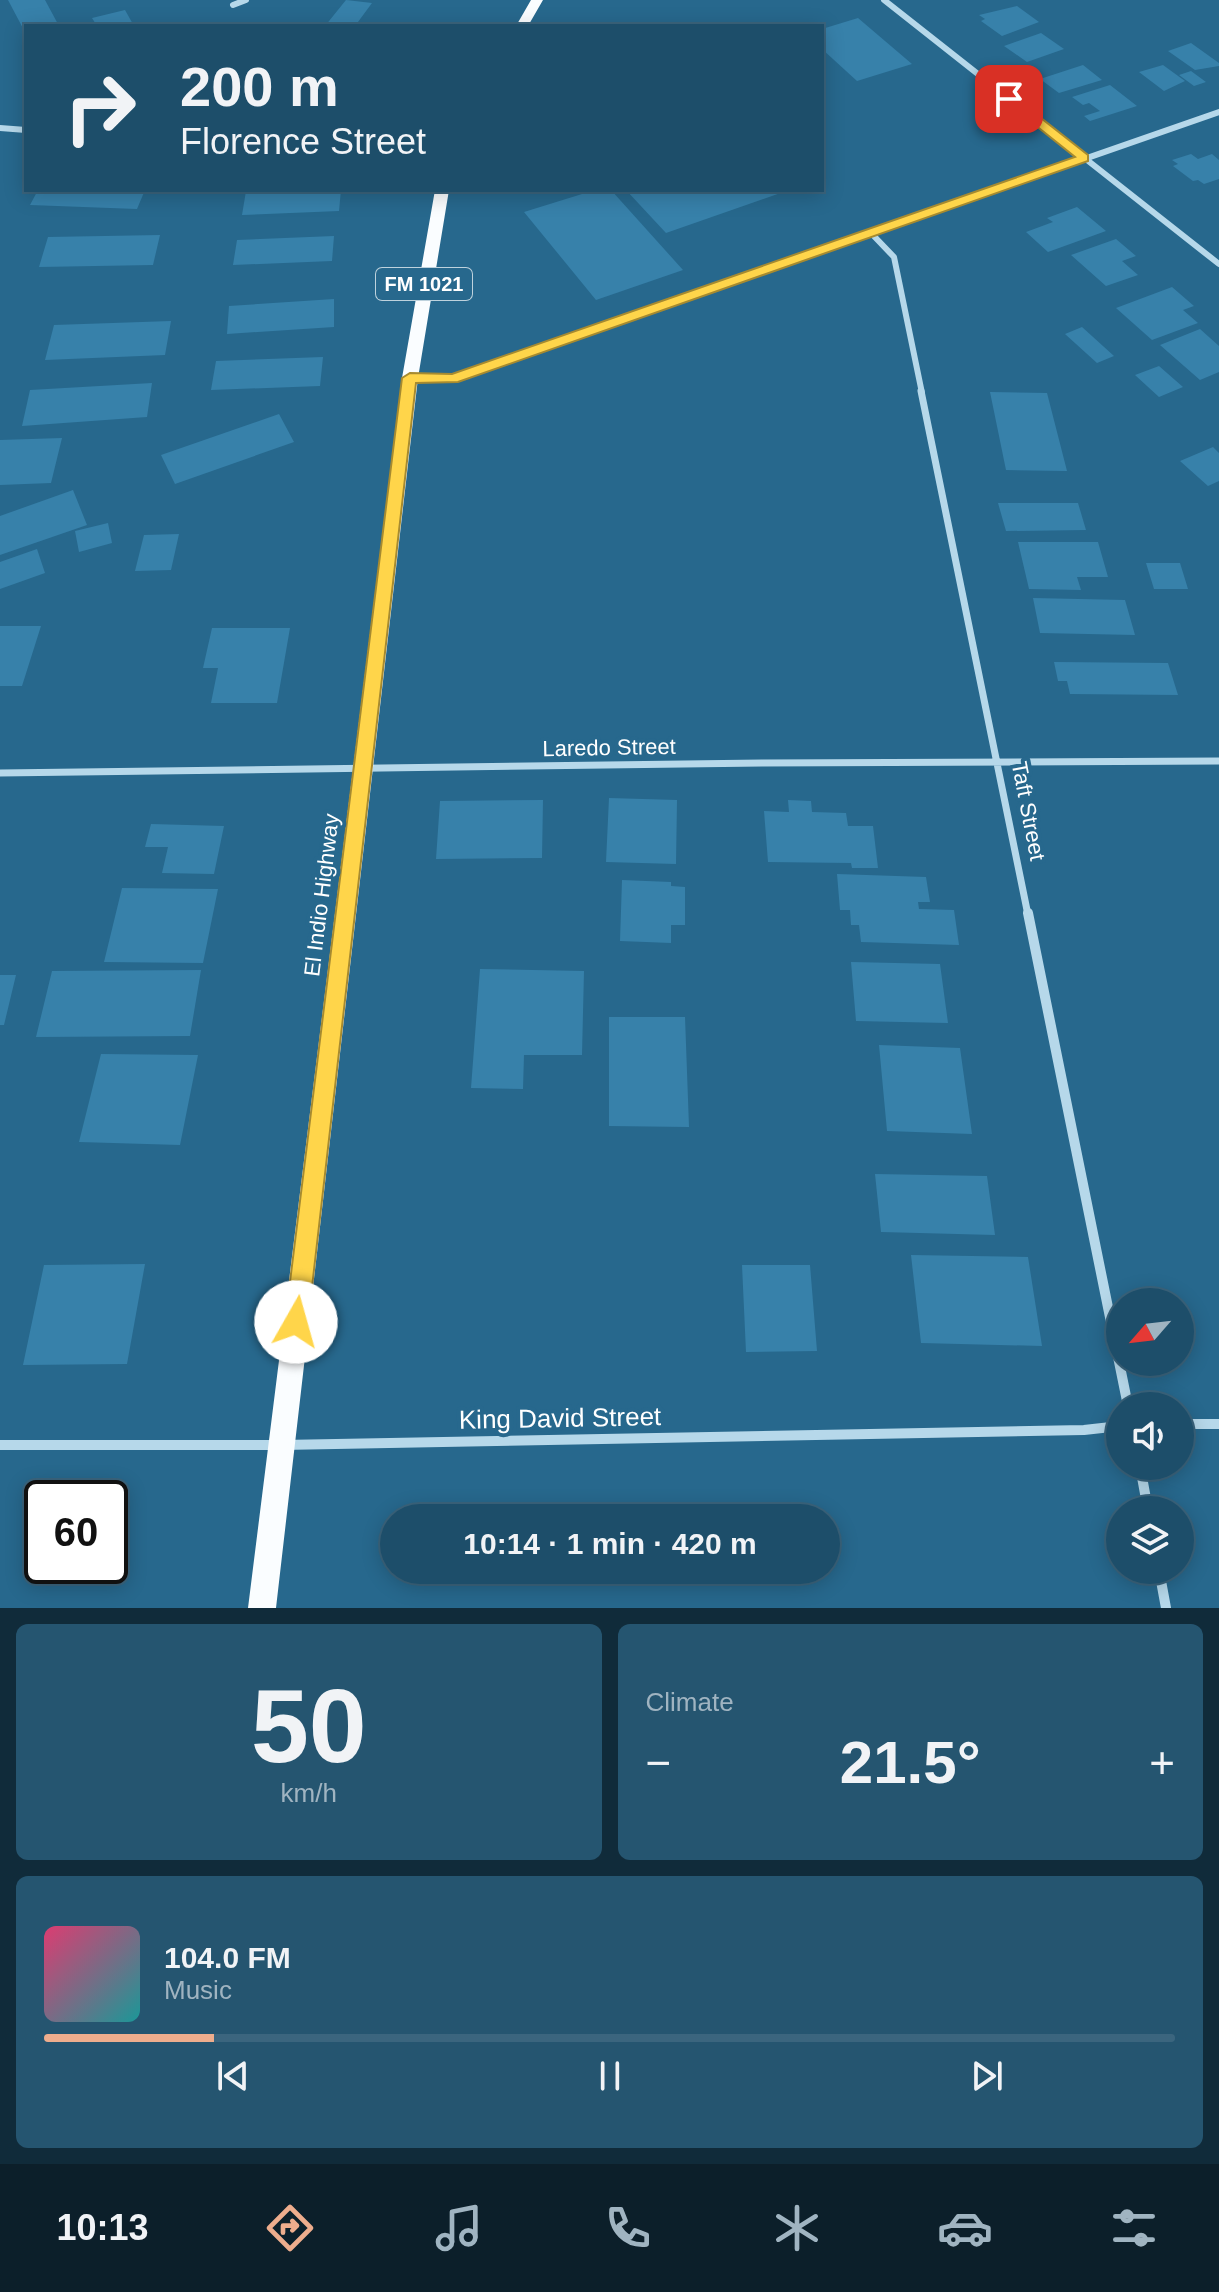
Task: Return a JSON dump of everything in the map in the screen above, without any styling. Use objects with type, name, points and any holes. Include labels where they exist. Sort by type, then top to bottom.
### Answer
[{"type":"main road","points":[[523,24],[537,0]]},
{"type":"main road","name":"El Indio Highway","points":[[262,1608],[410,378],[442,192]]},
{"type":"street","points":[[233,5],[246,0]]},
{"type":"street","points":[[884,0],[1219,264]]},
{"type":"street","points":[[410,378],[453,379],[1219,112]]},
{"type":"street","points":[[0,128],[24,130]]},
{"type":"street","name":"Taft Street","points":[[871,233],[894,257],[1125,1392]]},
{"type":"street","name":"Laredo Street","points":[[0,773],[998,759],[1219,761]]},
{"type":"street","points":[[1194,1424],[1219,1424]]},
{"type":"street","name":"King David Street","points":[[0,1445],[282,1445],[1106,1428]]},
{"type":"street","points":[[1162,1584],[1166,1608]]},
{"type":"building","points":[[8,0],[45,0],[58,24],[24,24],[24,30]]},
{"type":"building","points":[[346,0],[372,3],[356,24],[327,24]]},
{"type":"building","points":[[1017,6],[1039,22],[1002,36],[981,21],[985,19],[979,15]]},
{"type":"building","points":[[125,10],[133,24],[96,24],[92,18]]},
{"type":"building","points":[[858,18],[912,64],[857,81],[824,51],[824,28]]},
{"type":"building","points":[[1041,33],[1064,49],[1027,62],[1004,46]]},
{"type":"building","points":[[1191,43],[1219,66],[1195,70],[1168,51]]},
{"type":"building","points":[[1083,65],[1102,80],[1059,93],[1040,79]]},
{"type":"building","points":[[1163,65],[1185,81],[1164,91],[1139,72]]},
{"type":"building","points":[[1191,71],[1206,82],[1194,86],[1179,75]]},
{"type":"building","points":[[1110,85],[1137,106],[1090,121],[1084,116],[1100,111],[1072,97]]},
{"type":"building","points":[[1191,154],[1198,159],[1212,154],[1219,160],[1219,179],[1204,184],[1193,181],[1173,166],[1178,164],[1172,160]]},
{"type":"building","points":[[37,192],[144,192],[137,209],[30,205]]},
{"type":"building","points":[[246,192],[341,192],[339,211],[242,215]]},
{"type":"building","points":[[589,192],[613,192],[683,270],[596,300],[524,212]]},
{"type":"building","points":[[628,192],[783,192],[666,233]]},
{"type":"building","points":[[1077,207],[1106,231],[1048,252],[1026,232],[1053,222],[1047,218]]},
{"type":"building","points":[[160,235],[153,265],[39,267],[48,237]]},
{"type":"building","points":[[334,236],[332,261],[233,265],[237,240]]},
{"type":"building","points":[[1116,239],[1136,256],[1122,261],[1138,275],[1106,286],[1071,255]]},
{"type":"building","points":[[1172,287],[1194,306],[1183,310],[1198,323],[1152,340],[1116,308]]},
{"type":"building","points":[[334,299],[334,327],[227,334],[229,306]]},
{"type":"building","points":[[171,321],[165,355],[45,360],[54,325]]},
{"type":"building","points":[[1082,327],[1114,356],[1097,363],[1065,334]]},
{"type":"building","points":[[1200,329],[1219,346],[1219,372],[1200,380],[1160,345]]},
{"type":"building","points":[[323,357],[320,386],[211,390],[216,361]]},
{"type":"building","points":[[1159,366],[1183,387],[1159,397],[1135,375]]},
{"type":"building","points":[[152,383],[147,417],[22,426],[30,390]]},
{"type":"building","points":[[990,392],[1047,393],[1067,471],[1006,470]]},
{"type":"building","points":[[279,414],[294,442],[175,484],[161,455]]},
{"type":"building","points":[[62,438],[51,483],[0,485],[0,440]]},
{"type":"building","points":[[1213,447],[1219,453],[1219,481],[1208,486],[1180,461]]},
{"type":"building","points":[[73,490],[87,525],[0,555],[0,516]]},
{"type":"building","points":[[998,503],[1078,503],[1086,530],[1006,531]]},
{"type":"building","points":[[108,523],[112,543],[79,552],[75,531]]},
{"type":"building","points":[[179,534],[171,570],[135,571],[144,535]]},
{"type":"building","points":[[1018,542],[1098,542],[1108,577],[1077,577],[1081,590],[1029,589]]},
{"type":"building","points":[[37,549],[45,573],[0,589],[0,562]]},
{"type":"building","points":[[1146,563],[1180,563],[1188,589],[1154,589]]},
{"type":"building","points":[[1033,598],[1125,600],[1135,635],[1040,633]]},
{"type":"building","points":[[0,626],[41,626],[22,686],[0,686]]},
{"type":"building","points":[[212,628],[290,628],[277,703],[211,703],[218,668],[203,668]]},
{"type":"building","points":[[1054,662],[1168,663],[1178,695],[1070,694],[1067,681],[1058,681]]},
{"type":"building","points":[[609,798],[677,800],[676,864],[606,862]]},
{"type":"building","points":[[543,800],[542,858],[436,859],[440,801]]},
{"type":"building","points":[[788,800],[811,801],[812,812],[846,813],[848,826],[873,826],[878,868],[852,868],[851,863],[768,862],[764,811],[789,812]]},
{"type":"building","points":[[151,824],[224,826],[214,874],[162,873],[168,847],[145,847]]},
{"type":"building","points":[[837,874],[926,877],[930,902],[918,902],[919,909],[954,910],[959,945],[861,942],[859,925],[851,925],[850,910],[840,910]]},
{"type":"building","points":[[622,880],[671,882],[671,886],[685,887],[685,925],[671,925],[671,943],[620,941]]},
{"type":"building","points":[[122,888],[218,889],[203,963],[104,962]]},
{"type":"building","points":[[851,962],[940,964],[948,1023],[856,1021]]},
{"type":"building","points":[[480,969],[584,971],[582,1055],[524,1055],[523,1089],[471,1088]]},
{"type":"building","points":[[201,970],[190,1036],[36,1037],[52,971]]},
{"type":"building","points":[[0,975],[16,975],[4,1025],[0,1025]]},
{"type":"building","points":[[609,1017],[685,1017],[689,1127],[609,1126]]},
{"type":"building","points":[[879,1045],[960,1048],[972,1134],[887,1131]]},
{"type":"building","points":[[101,1054],[198,1055],[180,1145],[79,1142]]},
{"type":"building","points":[[875,1174],[987,1176],[995,1235],[881,1232]]},
{"type":"building","points":[[911,1255],[1028,1257],[1042,1346],[921,1343]]},
{"type":"building","points":[[145,1264],[127,1364],[23,1365],[44,1265]]},
{"type":"building","points":[[742,1265],[810,1265],[817,1351],[746,1352]]},
{"type":"route","points":[[296,1322],[410,378],[453,379],[1084,158],[1009,99]]}]
